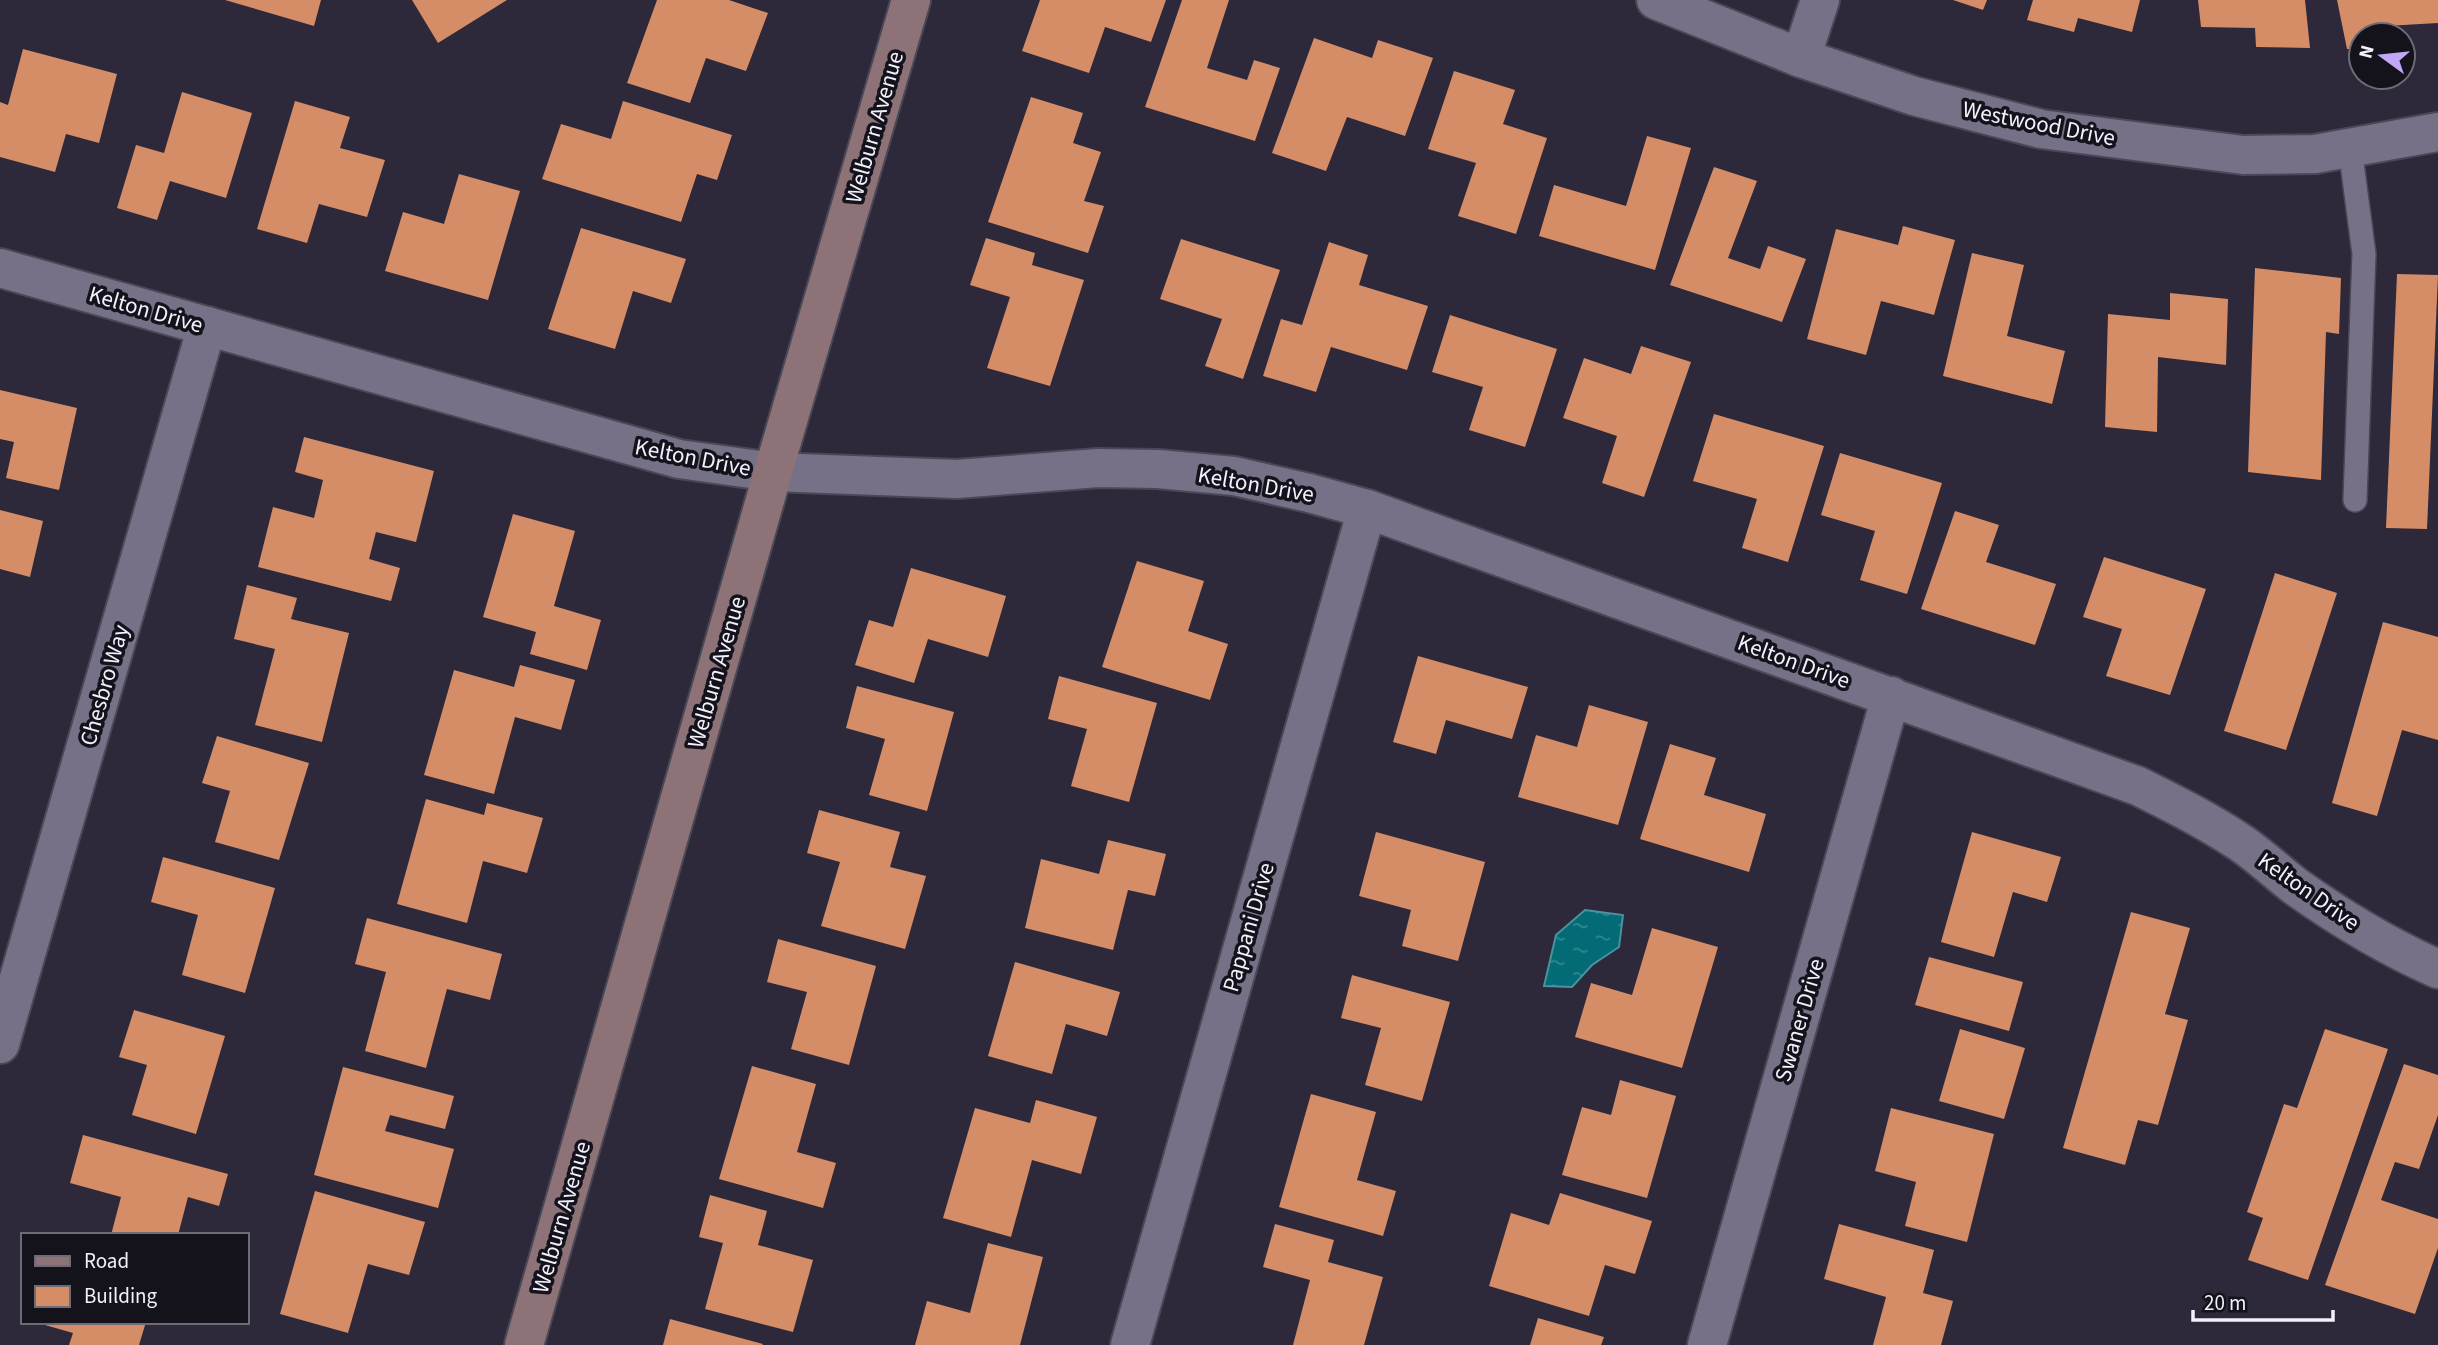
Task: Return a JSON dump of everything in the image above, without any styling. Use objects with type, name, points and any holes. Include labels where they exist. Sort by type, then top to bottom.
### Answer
[{"type":"main road","name":"Welburn Avenue","points":[[524,1345],[773,472],[911,0]]},
{"type":"street","name":"Westwood Drive","points":[[1656,0],[1801,58],[1914,96],[2041,128],[2243,155],[2315,154],[2438,132]]},
{"type":"street","points":[[1801,58],[1820,0]]},
{"type":"street","name":"Kelton Drive","points":[[0,268],[679,459],[773,472],[957,479],[1098,468],[1158,469],[1234,476],[1367,509],[2138,786],[2197,816],[2243,845],[2295,886],[2339,915],[2404,954],[2438,969]]},
{"type":"street","name":"Chesbro Way","points":[[0,1044],[207,326]]},
{"type":"street","name":"Pappani Drive","points":[[1130,1345],[1367,509]]},
{"type":"street","name":"Swaner Drive","points":[[1707,1345],[1891,696]]},
{"type":"lane","points":[[2350,148],[2364,254],[2355,500]]},
{"type":"water","points":[[1585,910],[1623,915],[1619,947],[1592,965],[1572,987],[1544,986],[1556,935]]},
{"type":"building","points":[[225,0],[321,0],[314,26]]},
{"type":"building","points":[[412,0],[507,0],[438,43]]},
{"type":"building","points":[[657,0],[729,0],[768,13],[746,71],[706,58],[690,103],[627,83]]},
{"type":"building","points":[[1040,0],[1166,0],[1151,42],[1105,27],[1089,73],[1022,51]]},
{"type":"building","points":[[1182,0],[1229,0],[1207,68],[1247,80],[1254,60],[1280,68],[1255,141],[1145,107]]},
{"type":"building","points":[[1953,0],[1987,0],[1983,10]]},
{"type":"building","points":[[2033,0],[2140,0],[2132,32],[2078,18],[2074,32],[2027,20]]},
{"type":"building","points":[[2198,0],[2305,0],[2310,48],[2256,47],[2255,28],[2201,27]]},
{"type":"building","points":[[2337,0],[2438,0],[2438,23],[2347,21],[2347,49]]},
{"type":"building","points":[[1314,38],[1372,58],[1378,40],[1433,58],[1405,136],[1347,117],[1326,171],[1272,153]]},
{"type":"building","points":[[23,49],[117,74],[99,143],[66,134],[55,172],[0,157],[0,102],[8,105]]},
{"type":"building","points":[[1454,71],[1515,90],[1503,124],[1547,138],[1516,234],[1458,216],[1476,163],[1428,149]]},
{"type":"building","points":[[182,92],[252,113],[226,198],[170,181],[157,220],[117,208],[136,145],[164,153]]},
{"type":"building","points":[[1031,97],[1083,113],[1073,143],[1101,152],[1084,201],[1104,206],[1088,253],[988,222]]},
{"type":"building","points":[[295,101],[350,117],[340,148],[385,160],[367,217],[319,204],[307,243],[257,229]]},
{"type":"building","points":[[623,101],[732,135],[717,180],[697,174],[681,222],[542,179],[561,124],[611,139]]},
{"type":"building","points":[[1647,136],[1691,148],[1655,270],[1539,236],[1554,185],[1626,206]]},
{"type":"building","points":[[1714,167],[1757,181],[1728,258],[1760,269],[1768,246],[1806,259],[1782,322],[1670,285]]},
{"type":"building","points":[[459,174],[520,191],[488,300],[385,271],[403,212],[444,224]]},
{"type":"building","points":[[1903,226],[1955,240],[1934,315],[1881,301],[1866,355],[1807,339],[1836,229],[1898,245]]},
{"type":"building","points":[[581,228],[686,259],[671,303],[633,291],[615,349],[548,329]]},
{"type":"building","points":[[986,238],[1035,253],[1032,265],[1084,280],[1050,386],[987,368],[1010,297],[970,285]]},
{"type":"building","points":[[1181,239],[1280,270],[1243,379],[1205,366],[1222,319],[1160,299]]},
{"type":"building","points":[[1329,242],[1368,255],[1359,285],[1428,306],[1407,370],[1331,347],[1316,392],[1263,376],[1281,319],[1302,325]]},
{"type":"building","points":[[1972,253],[2024,265],[2007,336],[2065,351],[2052,404],[1943,376]]},
{"type":"building","points":[[2255,268],[2341,278],[2339,334],[2326,332],[2321,480],[2248,472]]},
{"type":"building","points":[[2397,274],[2438,275],[2427,529],[2386,528]]},
{"type":"building","points":[[2170,293],[2228,299],[2226,365],[2158,357],[2157,432],[2105,427],[2108,314],[2170,320]]},
{"type":"building","points":[[1450,315],[1557,349],[1525,447],[1469,430],[1483,387],[1432,372]]},
{"type":"building","points":[[1641,346],[1691,362],[1644,497],[1602,483],[1617,436],[1563,418],[1584,358],[1631,374]]},
{"type":"building","points":[[0,390],[77,408],[59,490],[6,478],[14,442],[0,439]]},
{"type":"building","points":[[1714,414],[1824,446],[1788,562],[1742,548],[1757,499],[1693,481]]},
{"type":"building","points":[[304,437],[434,471],[416,542],[376,532],[369,559],[400,568],[391,601],[258,567],[273,507],[314,518],[323,480],[295,472]]},
{"type":"building","points":[[1840,453],[1942,483],[1907,594],[1860,580],[1875,531],[1821,515]]},
{"type":"building","points":[[0,510],[43,521],[30,577],[0,569]]},
{"type":"building","points":[[1955,511],[1999,525],[1986,562],[2056,584],[2035,645],[1921,609]]},
{"type":"building","points":[[513,514],[575,531],[554,606],[601,620],[587,670],[530,654],[536,632],[483,617]]},
{"type":"building","points":[[2104,557],[2206,589],[2170,695],[2106,676],[2122,629],[2083,617]]},
{"type":"building","points":[[1137,561],[1204,581],[1188,631],[1228,644],[1210,700],[1102,667]]},
{"type":"building","points":[[911,568],[1006,596],[988,657],[928,639],[914,683],[855,665],[869,620],[893,627]]},
{"type":"building","points":[[2275,573],[2337,593],[2286,750],[2224,731]]},
{"type":"building","points":[[247,585],[297,598],[291,619],[349,633],[322,742],[255,725],[275,649],[234,639]]},
{"type":"building","points":[[2383,622],[2438,637],[2438,740],[2402,730],[2377,816],[2332,803]]},
{"type":"building","points":[[1418,656],[1528,687],[1512,739],[1446,720],[1436,754],[1393,742]]},
{"type":"building","points":[[520,665],[575,680],[561,730],[515,717],[494,794],[424,775],[454,670],[514,687]]},
{"type":"building","points":[[1059,676],[1157,703],[1129,802],[1071,786],[1087,729],[1048,719]]},
{"type":"building","points":[[857,686],[954,712],[927,811],[869,795],[885,739],[846,728]]},
{"type":"building","points":[[1589,705],[1648,722],[1618,825],[1518,797],[1536,735],[1577,747]]},
{"type":"building","points":[[217,736],[309,763],[279,860],[215,842],[230,791],[202,783]]},
{"type":"building","points":[[1670,744],[1716,758],[1704,795],[1766,814],[1749,872],[1640,839]]},
{"type":"building","points":[[426,799],[484,815],[487,803],[543,818],[527,873],[483,861],[467,923],[397,904]]},
{"type":"building","points":[[819,810],[900,832],[890,867],[926,876],[905,949],[821,926],[840,862],[807,853]]},
{"type":"building","points":[[1376,832],[1485,862],[1458,961],[1402,946],[1411,910],[1359,896]]},
{"type":"building","points":[[1972,832],[2061,857],[2047,902],[2013,892],[1994,957],[1941,942]]},
{"type":"building","points":[[1108,840],[1166,854],[1155,896],[1128,890],[1113,950],[1025,928],[1041,859],[1099,874]]},
{"type":"building","points":[[163,857],[275,888],[245,993],[182,975],[198,915],[151,902]]},
{"type":"building","points":[[2131,912],[2190,928],[2165,1014],[2188,1020],[2158,1125],[2138,1120],[2125,1165],[2063,1148]]},
{"type":"building","points":[[367,918],[502,954],[490,1000],[447,989],[426,1068],[365,1051],[386,972],[355,964]]},
{"type":"building","points":[[1652,928],[1718,947],[1682,1068],[1575,1037],[1591,983],[1632,995]]},
{"type":"building","points":[[778,939],[876,966],[849,1065],[791,1049],[807,992],[767,982]]},
{"type":"building","points":[[1929,957],[2023,982],[2009,1031],[1915,1005]]},
{"type":"building","points":[[1015,962],[1120,992],[1107,1036],[1066,1024],[1052,1074],[988,1056]]},
{"type":"building","points":[[1352,975],[1450,1002],[1422,1101],[1365,1085],[1381,1028],[1341,1018]]},
{"type":"building","points":[[134,1010],[225,1036],[196,1134],[132,1115],[147,1065],[119,1057]]},
{"type":"building","points":[[1960,1029],[2025,1048],[2004,1119],[1939,1101]]},
{"type":"building","points":[[2325,1029],[2388,1049],[2308,1280],[2248,1260],[2263,1218],[2247,1212],[2284,1104],[2297,1108]]},
{"type":"building","points":[[2404,1064],[2438,1075],[2438,1115],[2419,1169],[2395,1162],[2381,1200],[2438,1219],[2438,1248],[2415,1314],[2325,1285]]},
{"type":"building","points":[[752,1066],[816,1084],[797,1152],[836,1163],[823,1208],[719,1179]]},
{"type":"building","points":[[343,1067],[454,1096],[445,1129],[390,1115],[385,1131],[454,1149],[438,1208],[314,1175]]},
{"type":"building","points":[[1620,1080],[1676,1096],[1647,1198],[1562,1175],[1582,1107],[1611,1115]]},
{"type":"building","points":[[1311,1094],[1376,1112],[1357,1180],[1396,1191],[1383,1236],[1279,1207]]},
{"type":"building","points":[[1036,1100],[1097,1117],[1081,1174],[1032,1160],[1011,1237],[943,1218],[975,1108],[1030,1123]]},
{"type":"building","points":[[1891,1108],[1994,1134],[1967,1242],[1905,1226],[1916,1182],[1875,1171]]},
{"type":"building","points":[[83,1135],[228,1174],[219,1206],[188,1197],[179,1233],[112,1233],[121,1197],[70,1183]]},
{"type":"building","points":[[315,1191],[425,1222],[409,1275],[368,1264],[348,1333],[280,1314]]},
{"type":"building","points":[[1560,1193],[1652,1221],[1635,1274],[1605,1265],[1589,1316],[1489,1286],[1511,1213],[1549,1225]]},
{"type":"building","points":[[710,1195],[767,1211],[758,1245],[813,1260],[793,1332],[705,1309],[723,1243],[699,1237]]},
{"type":"building","points":[[1275,1224],[1334,1240],[1328,1262],[1383,1277],[1364,1345],[1293,1345],[1310,1280],[1263,1267]]},
{"type":"building","points":[[1839,1224],[1934,1250],[1923,1293],[1953,1301],[1941,1345],[1873,1345],[1886,1297],[1824,1279]]},
{"type":"building","points":[[988,1243],[1043,1257],[1020,1345],[915,1345],[927,1301],[970,1313]]},
{"type":"building","points":[[1538,1318],[1604,1337],[1601,1345],[1530,1345]]},
{"type":"building","points":[[670,1319],[763,1344],[663,1345]]},
{"type":"building","points":[[145,1324],[139,1345],[69,1345],[73,1333],[45,1325]]}]
